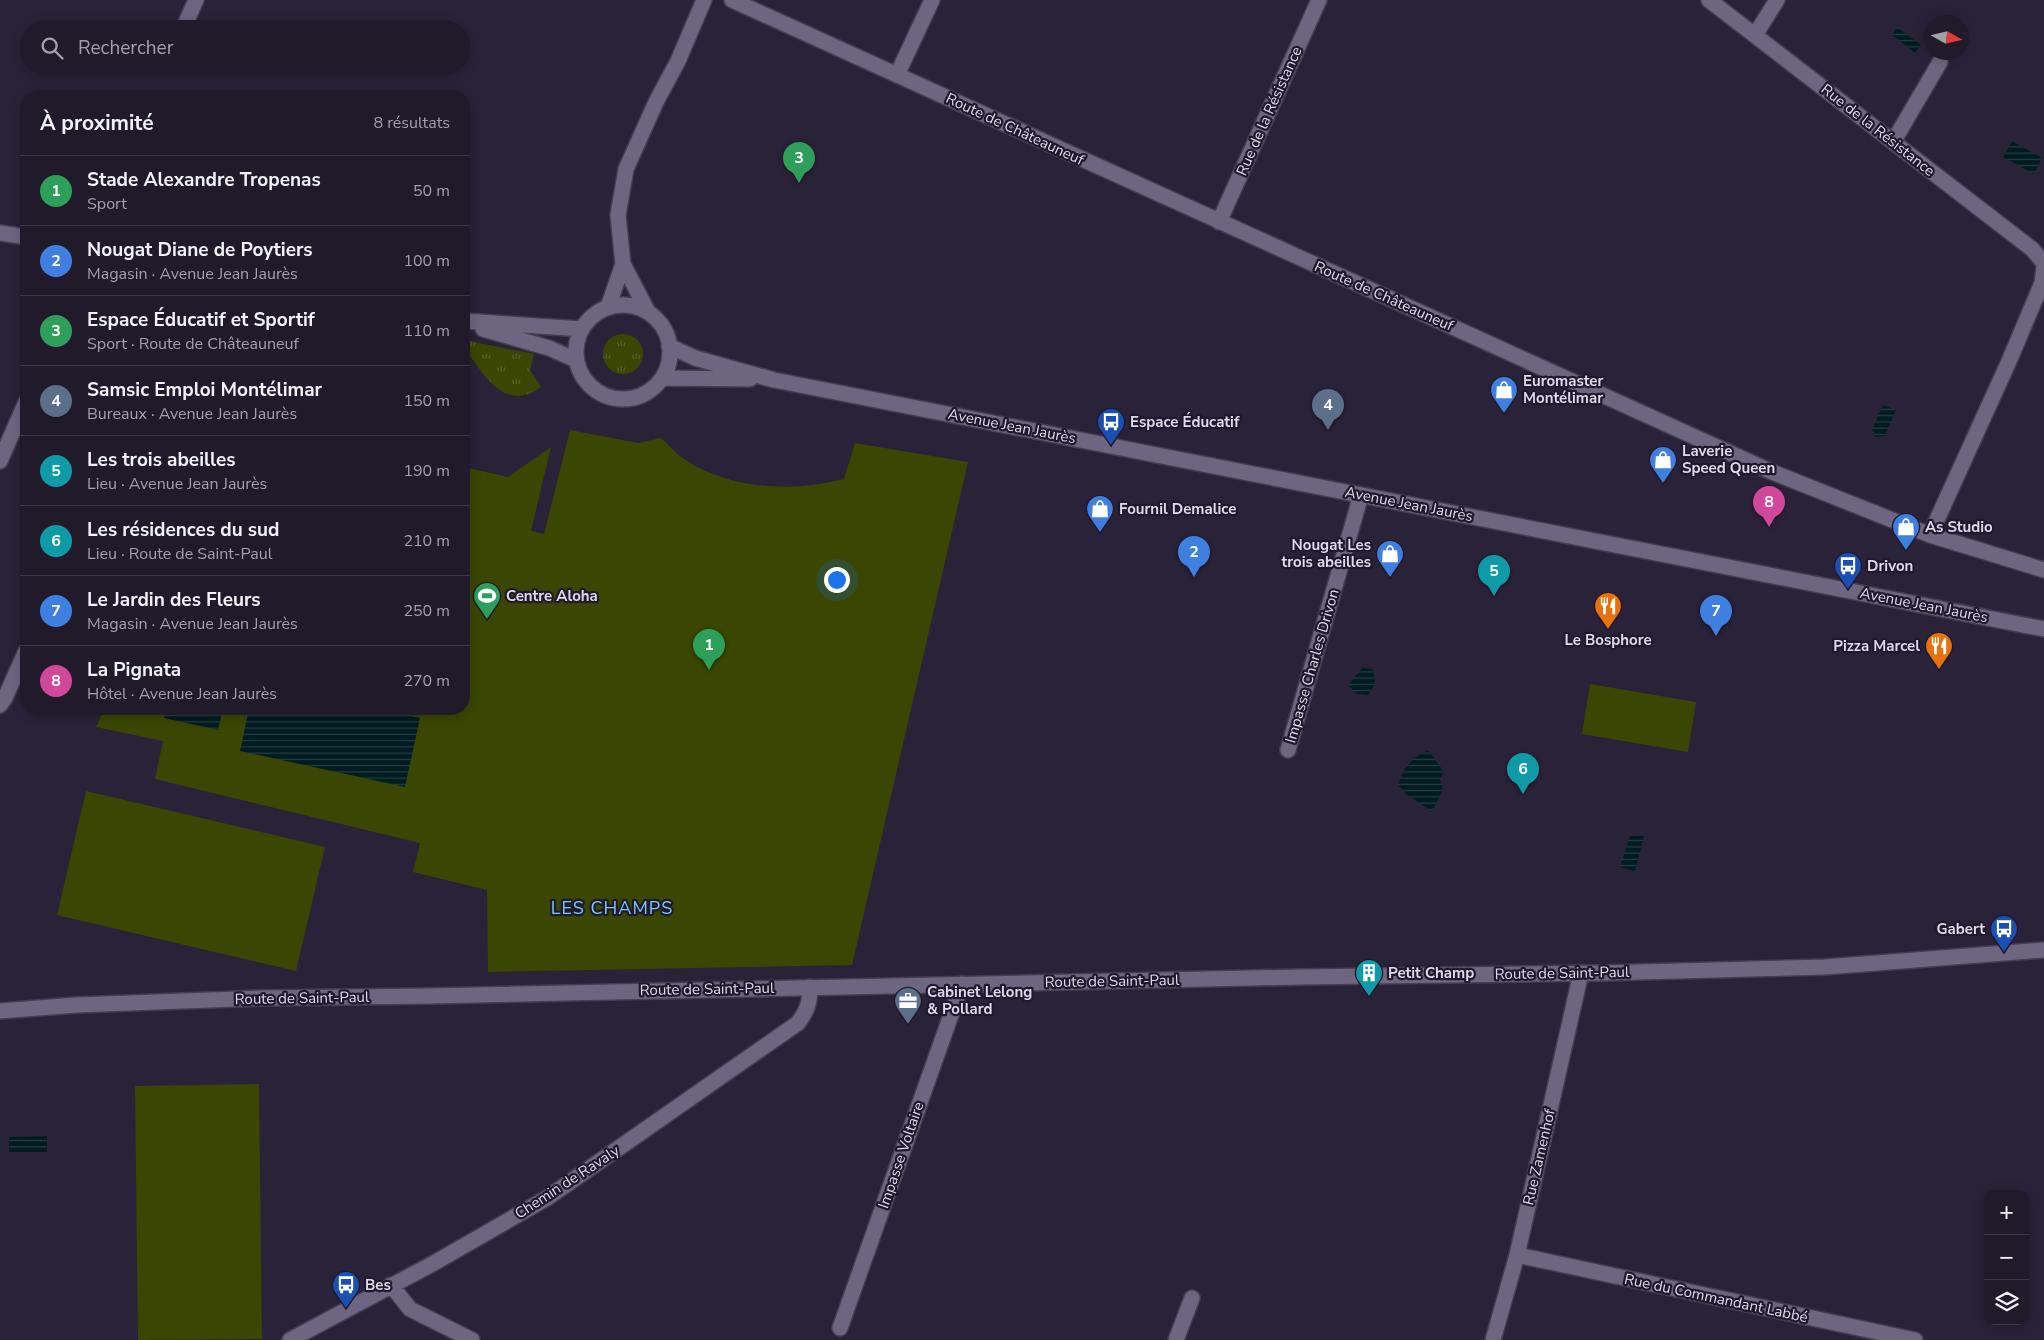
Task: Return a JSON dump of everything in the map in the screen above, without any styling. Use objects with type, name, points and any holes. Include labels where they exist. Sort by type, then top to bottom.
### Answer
[{"type":"street","points":[[187,20],[196,0]]},
{"type":"street","points":[[648,312],[623,264],[618,215],[626,168],[656,102],[678,61],[704,0]]},
{"type":"street","name":"Route de Châteauneuf","points":[[732,0],[1719,449],[1930,535],[2044,570]]},
{"type":"street","points":[[898,75],[932,0]]},
{"type":"street","name":"Rue de la Résistance","points":[[1219,222],[1319,0]]},
{"type":"street","name":"Rue de la Résistance","points":[[1709,0],[2032,249],[2044,265],[2042,283],[2014,351],[1930,535]]},
{"type":"street","points":[[1755,35],[1777,0]]},
{"type":"street","points":[[1893,142],[1940,62]]},
{"type":"street","points":[[0,233],[20,237]]},
{"type":"street","points":[[608,307],[623,264]]},
{"type":"street","points":[[620,305],[634,306],[648,312],[666,332],[670,346],[669,360],[662,378],[656,386],[644,394],[630,399],[616,399],[601,394],[590,386],[581,374],[576,360],[576,346],[586,322],[596,313],[608,307],[620,305]]},
{"type":"street","points":[[470,322],[582,329]]},
{"type":"street","points":[[470,324],[549,348],[576,360]]},
{"type":"street","name":"Avenue Jean Jaurès","points":[[670,346],[695,358],[774,380],[2044,629]]},
{"type":"street","name":"Avenue Jean Jaurès","points":[[662,378],[774,380]]},
{"type":"street","points":[[0,461],[20,416]]},
{"type":"street","name":"Impasse Charles Drivon","points":[[1288,750],[1361,495]]},
{"type":"street","points":[[0,705],[20,664]]},
{"type":"street","name":"Route de Saint-Paul","points":[[0,1011],[76,1005],[263,998],[1825,967],[2044,950]]},
{"type":"street","name":"Rue Zamenhof","points":[[1494,1340],[1517,1256],[1581,973]]},
{"type":"street","name":"Impasse Voltaire","points":[[840,1328],[962,984]]},
{"type":"street","name":"Chemin de Ravaly","points":[[290,1340],[434,1263],[547,1198],[798,1023],[806,1012],[810,1000],[810,987]]},
{"type":"street","name":"Rue du Commandant Labbé","points":[[1517,1256],[1916,1340]]},
{"type":"street","points":[[392,1285],[410,1309],[472,1340]]},
{"type":"street","points":[[1176,1340],[1192,1298]]},
{"type":"green space","points":[[623,334],[637,340],[643,354],[637,368],[623,374],[609,368],[603,354],[609,340]]},
{"type":"green space","points":[[470,341],[534,354],[530,370],[541,387],[521,396],[512,395],[496,387],[482,373],[470,356]]},
{"type":"green space","points":[[570,430],[638,443],[661,438],[683,459],[705,471],[724,478],[764,486],[804,486],[844,479],[855,443],[968,462],[852,965],[488,972],[487,890],[413,872],[420,843],[155,779],[163,741],[96,727],[101,715],[470,715],[470,468],[508,477],[551,447],[531,531],[544,534]]},
{"type":"green space","points":[[1590,684],[1696,702],[1688,752],[1582,734]]},
{"type":"green space","points":[[86,791],[325,847],[296,971],[57,915]]},
{"type":"green space","points":[[259,1084],[262,1339],[138,1340],[135,1086]]},
{"type":"shaded area","points":[[1897,27],[1921,45],[1915,53],[1892,35]]},
{"type":"shaded area","points":[[2012,141],[2042,158],[2034,174],[2003,157]]},
{"type":"shaded area","points":[[1883,405],[1896,410],[1885,436],[1875,437],[1875,433],[1872,430]]},
{"type":"shaded area","points":[[1362,668],[1373,669],[1374,683],[1368,695],[1357,694],[1348,685]]},
{"type":"shaded area","points":[[165,715],[222,715],[218,730],[164,718]]},
{"type":"shaded area","points":[[248,715],[407,715],[420,718],[405,787],[240,751]]},
{"type":"shaded area","points":[[1428,750],[1444,772],[1440,779],[1443,790],[1432,811],[1407,795],[1398,785],[1403,772],[1409,764]]},
{"type":"shaded area","points":[[1630,836],[1644,836],[1635,871],[1620,867]]},
{"type":"shaded area","points":[[47,1136],[47,1152],[9,1152],[9,1137]]},
{"type":"place","name":"Espace Éducatif et Sportif","points":[[799,183]]},
{"type":"place","name":"Euromaster Montélimar","points":[[1504,414]]},
{"type":"place","name":"Samsic Emploi Montélimar","points":[[1328,430]]},
{"type":"place","name":"Espace Éducatif","points":[[1111,446]]},
{"type":"place","name":"Laverie Speed Queen","points":[[1663,484]]},
{"type":"place","name":"La Pignata","points":[[1769,527]]},
{"type":"place","name":"Fournil Demalice","points":[[1100,533]]},
{"type":"place","name":"As Studio","points":[[1906,551]]},
{"type":"place","name":"Nougat Diane de Poytiers","points":[[1194,577]]},
{"type":"place","name":"Nougat Les trois abeilles","points":[[1390,578]]},
{"type":"place","name":"Drivon","points":[[1848,590]]},
{"type":"place","name":"Les trois abeilles","points":[[1494,596]]},
{"type":"place","name":"Centre Aloha","points":[[487,620]]},
{"type":"place","name":"Le Bosphore","points":[[1608,630]]},
{"type":"place","name":"Le Jardin des Fleurs","points":[[1716,636]]},
{"type":"place","name":"Stade Alexandre Tropenas","points":[[709,670]]},
{"type":"place","name":"Pizza Marcel","points":[[1939,670]]},
{"type":"place","name":"Les résidences du sud","points":[[1523,794]]},
{"type":"place","name":"Gabert","points":[[2004,953]]},
{"type":"place","name":"Petit Champ","points":[[1369,997]]},
{"type":"place","name":"Cabinet Lelong & Pollard","points":[[908,1025]]},
{"type":"place","name":"Bes","points":[[346,1309]]},
{"type":"district","name":"LES CHAMPS","points":[[612,908]]}]
